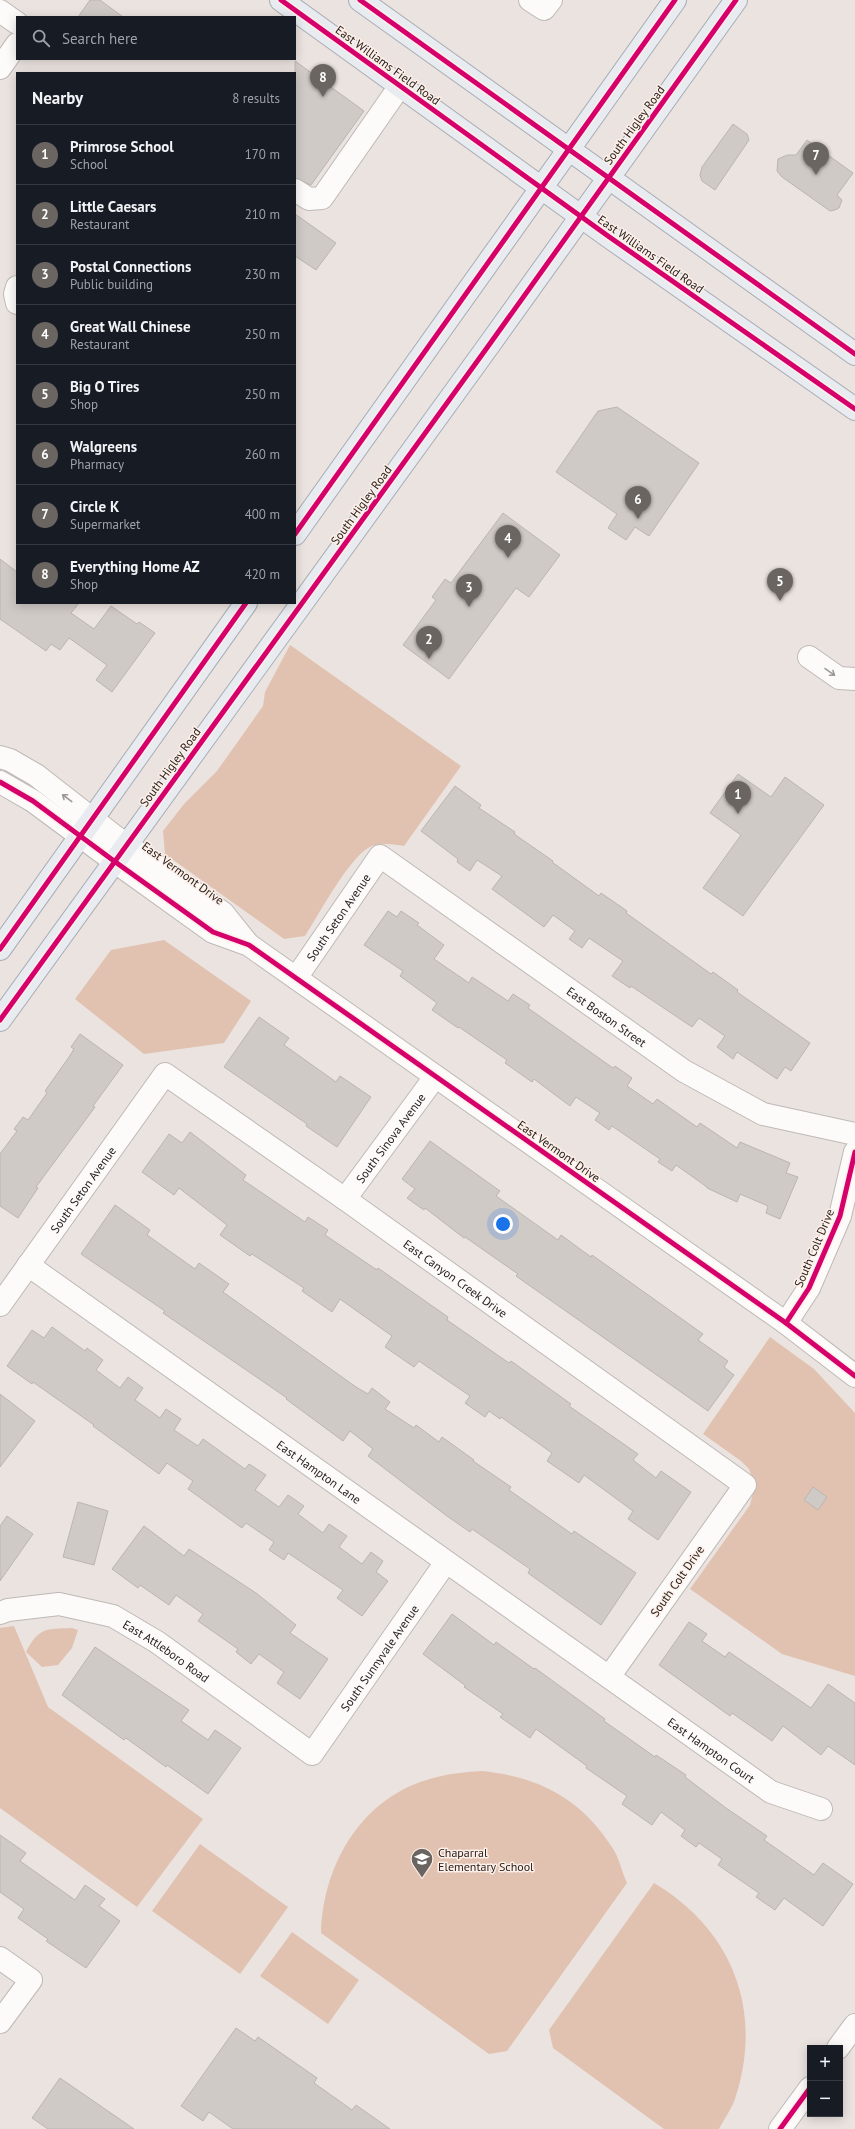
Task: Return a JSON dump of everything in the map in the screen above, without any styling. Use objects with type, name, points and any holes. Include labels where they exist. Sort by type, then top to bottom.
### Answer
[{"type":"main road","name":"East Williams Field Road","points":[[281,0],[541,188],[855,409]]},
{"type":"main road","points":[[360,0],[855,354]]},
{"type":"main road","points":[[296,533],[675,0]]},
{"type":"main road","name":"South Higley Road","points":[[296,601],[490,345],[607,178],[736,0]]},
{"type":"main road","points":[[0,949],[245,604]]},
{"type":"main road","name":"South Higley Road","points":[[0,1020],[126,844],[292,606]]},
{"type":"street","points":[[530,0],[544,9],[551,0]]},
{"type":"street","points":[[0,11],[16,22]]},
{"type":"street","points":[[0,68],[16,45]]},
{"type":"street","points":[[296,191],[309,199],[322,198],[400,86]]},
{"type":"street","points":[[808,657],[838,678],[855,679]]},
{"type":"street","name":"East Vermont Drive","points":[[0,757],[10,760],[36,775],[126,844],[223,913],[249,945]]},
{"type":"street","name":"East Vermont Drive","points":[[0,782],[33,801],[80,837],[213,932],[249,945],[786,1323],[855,1376]]},
{"type":"street","name":"South Seton Avenue","points":[[296,978],[380,856]]},
{"type":"street","name":"East Boston Street","points":[[380,856],[684,1071],[763,1114],[855,1134]]},
{"type":"street","name":"South Seton Avenue","points":[[0,1305],[165,1074]]},
{"type":"street","name":"East Canyon Creek Drive","points":[[165,1074],[345,1199],[745,1485]]},
{"type":"street","name":"South Sinova Avenue","points":[[345,1199],[435,1077]]},
{"type":"street","name":"South Colt Drive","points":[[786,1323],[809,1288],[840,1216],[855,1152]]},
{"type":"street","name":"East Hampton Lane","points":[[28,1265],[610,1677]]},
{"type":"street","name":"South Colt Drive","points":[[610,1677],[745,1485]]},
{"type":"street","name":"South Sunnyvale Avenue","points":[[312,1754],[446,1562]]},
{"type":"street","name":"East Attleboro Road","points":[[0,1613],[8,1610],[59,1604],[112,1616],[157,1642],[312,1754]]},
{"type":"street","name":"East Hampton Court","points":[[610,1677],[771,1792],[821,1809]]},
{"type":"street","points":[[0,1958],[31,1980],[0,2022]]},
{"type":"street","points":[[840,2045],[855,2025]]},
{"type":"street","points":[[780,2129],[807,2092]]},
{"type":"shaded area","points":[[290,645],[461,766],[404,846],[381,844],[372,846],[360,854],[343,875],[305,936],[284,939],[165,854],[163,831],[184,804],[217,771],[263,706],[265,692]]},
{"type":"shaded area","points":[[164,940],[251,1001],[224,1043],[144,1054],[75,999],[111,950]]},
{"type":"shaded area","points":[[770,1337],[814,1369],[855,1413],[855,1676],[782,1654],[690,1589],[750,1505],[755,1486],[749,1469],[741,1461],[703,1434]]},
{"type":"shaded area","points":[[14,1626],[48,1707],[203,1819],[137,1907],[0,1808],[0,1628]]},
{"type":"shaded area","points":[[72,1628],[78,1630],[72,1648],[58,1665],[42,1667],[26,1652],[35,1638],[44,1631],[49,1629]]},
{"type":"shaded area","points":[[482,1771],[503,1774],[540,1785],[572,1803],[600,1830],[612,1847],[617,1855],[627,1883],[507,2051],[489,2054],[321,1933],[324,1907],[330,1881],[339,1857],[352,1835],[369,1815],[388,1799],[411,1786],[437,1777]]},
{"type":"shaded area","points":[[200,1844],[288,1907],[240,1974],[152,1911]]},
{"type":"shaded area","points":[[654,1883],[681,1902],[704,1924],[722,1949],[735,1976],[743,2004],[746,2035],[743,2066],[732,2107],[719,2129],[664,2129],[553,2048],[549,2030]]},
{"type":"shaded area","points":[[292,1932],[359,1980],[328,2024],[260,1976]]},
{"type":"building","points":[[90,0],[100,0],[122,16],[79,16]]},
{"type":"building","points":[[295,61],[364,111],[311,185],[296,178]]},
{"type":"building","points":[[733,124],[747,134],[749,140],[715,190],[702,181],[700,175],[702,167]]},
{"type":"building","points":[[807,140],[853,173],[837,195],[842,200],[839,208],[835,210],[830,211],[782,177],[777,171],[778,159],[787,155],[796,155]]},
{"type":"building","points":[[296,215],[336,243],[316,270],[296,257]]},
{"type":"building","points":[[617,407],[699,463],[649,536],[635,527],[626,540],[608,528],[617,514],[556,472],[598,411]]},
{"type":"building","points":[[503,513],[560,555],[529,597],[516,588],[449,679],[403,645],[436,600],[432,597],[445,579],[451,583]]},
{"type":"building","points":[[0,559],[16,571],[16,604],[78,604],[71,613],[94,629],[111,606],[137,624],[139,622],[155,633],[112,692],[96,680],[107,665],[69,638],[60,650],[51,644],[46,651],[0,619]]},
{"type":"building","points":[[738,774],[771,797],[785,777],[824,805],[743,916],[703,888],[741,835],[710,813]]},
{"type":"building","points":[[455,786],[481,805],[479,808],[515,832],[514,834],[553,861],[552,862],[599,896],[601,893],[627,911],[626,913],[711,974],[713,972],[738,990],[737,992],[810,1043],[791,1071],[785,1067],[777,1079],[737,1052],[733,1059],[717,1047],[725,1036],[699,1018],[692,1027],[631,986],[630,988],[612,976],[623,961],[589,938],[582,948],[569,939],[575,931],[553,915],[544,927],[492,889],[502,876],[477,860],[470,871],[457,862],[458,859],[421,831]]},
{"type":"building","points":[[388,911],[397,917],[401,911],[419,923],[417,925],[444,945],[434,959],[469,983],[472,977],[508,1001],[513,994],[530,1005],[528,1008],[613,1068],[615,1066],[632,1078],[627,1086],[653,1104],[657,1099],[697,1127],[700,1123],[737,1148],[740,1142],[790,1163],[786,1173],[798,1177],[780,1219],[766,1213],[768,1206],[740,1194],[737,1202],[707,1188],[676,1165],[672,1171],[658,1162],[660,1159],[612,1126],[609,1130],[595,1120],[600,1113],[576,1097],[570,1106],[534,1079],[532,1082],[505,1063],[507,1060],[432,1010],[437,1003],[400,976],[403,971],[364,945]]},
{"type":"building","points":[[259,1017],[289,1038],[284,1045],[336,1082],[340,1076],[371,1097],[337,1147],[306,1126],[307,1124],[224,1067]]},
{"type":"building","points":[[80,1034],[123,1065],[93,1106],[95,1107],[36,1187],[38,1188],[18,1218],[0,1206],[0,1154],[17,1131],[14,1129],[23,1117],[28,1120],[47,1093],[45,1091],[74,1049],[71,1047]]},
{"type":"building","points":[[190,1132],[246,1175],[243,1180],[305,1222],[308,1217],[328,1230],[325,1235],[377,1270],[378,1268],[448,1317],[447,1320],[509,1363],[511,1361],[571,1404],[569,1406],[638,1454],[633,1460],[656,1478],[661,1471],[691,1492],[658,1540],[628,1519],[633,1511],[584,1475],[579,1483],[547,1461],[552,1453],[501,1417],[500,1419],[489,1411],[485,1417],[465,1403],[470,1396],[419,1361],[414,1367],[385,1347],[392,1336],[340,1299],[332,1312],[302,1291],[304,1288],[252,1254],[250,1256],[220,1235],[227,1225],[179,1188],[174,1195],[142,1172],[169,1134],[182,1143]]},
{"type":"building","points":[[430,1141],[500,1191],[496,1196],[558,1240],[561,1235],[591,1257],[592,1255],[703,1334],[698,1340],[728,1361],[724,1367],[734,1375],[708,1411],[516,1276],[518,1274],[465,1237],[464,1238],[425,1208],[424,1210],[407,1198],[415,1189],[402,1179]]},
{"type":"building","points":[[115,1205],[150,1230],[147,1235],[195,1269],[199,1263],[229,1284],[223,1292],[356,1387],[368,1394],[372,1388],[390,1402],[385,1409],[414,1428],[416,1425],[439,1442],[442,1437],[474,1460],[473,1461],[511,1487],[509,1490],[572,1534],[574,1531],[636,1573],[601,1625],[528,1573],[530,1569],[472,1529],[470,1532],[447,1516],[368,1456],[373,1449],[350,1431],[343,1441],[286,1399],[287,1398],[163,1313],[165,1311],[81,1254]]},
{"type":"building","points":[[52,1327],[85,1351],[87,1348],[103,1360],[96,1370],[120,1388],[128,1377],[143,1388],[135,1400],[160,1418],[166,1409],[181,1419],[174,1430],[198,1446],[203,1439],[245,1469],[249,1464],[266,1475],[255,1490],[279,1507],[288,1495],[304,1506],[298,1514],[323,1533],[329,1524],[347,1536],[339,1547],[362,1564],[371,1552],[383,1561],[376,1572],[388,1581],[362,1616],[337,1598],[343,1590],[288,1553],[284,1560],[269,1550],[274,1542],[246,1523],[242,1528],[188,1489],[193,1481],[167,1463],[159,1474],[93,1426],[94,1425],[33,1382],[32,1384],[7,1366],[32,1330],[44,1338]]},
{"type":"building","points":[[0,1394],[35,1421],[0,1467]]},
{"type":"building","points":[[813,1487],[827,1497],[818,1510],[804,1500]]},
{"type":"building","points":[[78,1502],[108,1511],[94,1565],[63,1557]]},
{"type":"building","points":[[7,1516],[33,1534],[0,1581],[0,1526]]},
{"type":"building","points":[[144,1526],[184,1556],[189,1549],[256,1593],[296,1625],[290,1633],[328,1659],[300,1699],[277,1683],[284,1672],[259,1654],[251,1664],[236,1652],[238,1649],[198,1621],[203,1614],[176,1595],[169,1605],[140,1585],[138,1588],[112,1569]]},
{"type":"building","points":[[452,1614],[494,1645],[496,1642],[534,1669],[535,1668],[605,1719],[604,1721],[655,1757],[656,1755],[686,1775],[685,1777],[726,1808],[767,1836],[764,1840],[814,1875],[823,1863],[853,1884],[823,1926],[784,1898],[775,1910],[756,1897],[759,1893],[718,1865],[722,1859],[699,1843],[696,1847],[681,1836],[685,1830],[661,1812],[652,1825],[622,1804],[627,1796],[586,1768],[587,1766],[536,1729],[530,1738],[500,1717],[503,1714],[464,1687],[466,1686],[423,1654]]},
{"type":"building","points":[[689,1622],[707,1634],[702,1641],[725,1657],[729,1652],[811,1708],[828,1684],[855,1703],[855,1765],[828,1746],[821,1755],[783,1726],[772,1741],[732,1713],[730,1716],[659,1665]]},
{"type":"building","points":[[95,1647],[189,1710],[181,1721],[208,1740],[215,1730],[241,1748],[208,1794],[167,1765],[166,1767],[126,1738],[124,1740],[62,1695]]},
{"type":"building","points":[[0,1835],[26,1853],[20,1861],[75,1900],[85,1885],[105,1899],[99,1906],[120,1921],[86,1968],[46,1941],[48,1939],[18,1918],[24,1909],[0,1892]]},
{"type":"building","points":[[236,2028],[255,2041],[258,2037],[317,2078],[314,2083],[352,2110],[356,2105],[390,2129],[233,2129],[209,2112],[203,2121],[181,2106]]},
{"type":"building","points":[[60,2078],[134,2129],[48,2129],[32,2118]]},
{"type":"cycle path","points":[[281,0],[608,236],[855,409]]},
{"type":"cycle path","points":[[360,0],[855,354]]},
{"type":"cycle path","points":[[296,533],[675,0]]},
{"type":"cycle path","points":[[0,1020],[489,345],[736,0]]},
{"type":"cycle path","points":[[0,949],[245,604]]},
{"type":"cycle path","points":[[0,782],[33,801],[213,932],[249,945],[786,1323],[855,1376]]},
{"type":"cycle path","points":[[786,1323],[809,1288],[840,1216],[855,1152]]},
{"type":"cycle path","points":[[780,2129],[807,2092]]},
{"type":"place","name":"Everything Home AZ","points":[[323,97]]},
{"type":"place","name":"Circle K","points":[[816,175]]},
{"type":"place","name":"Walgreens","points":[[638,519]]},
{"type":"place","name":"Great Wall Chinese","points":[[508,558]]},
{"type":"place","name":"Big O Tires","points":[[780,601]]},
{"type":"place","name":"Postal Connections","points":[[469,607]]},
{"type":"place","name":"Little Caesars","points":[[429,659]]},
{"type":"place","name":"Primrose School","points":[[738,814]]},
{"type":"place","name":"Chaparral Elementary School","points":[[422,1878]]}]
